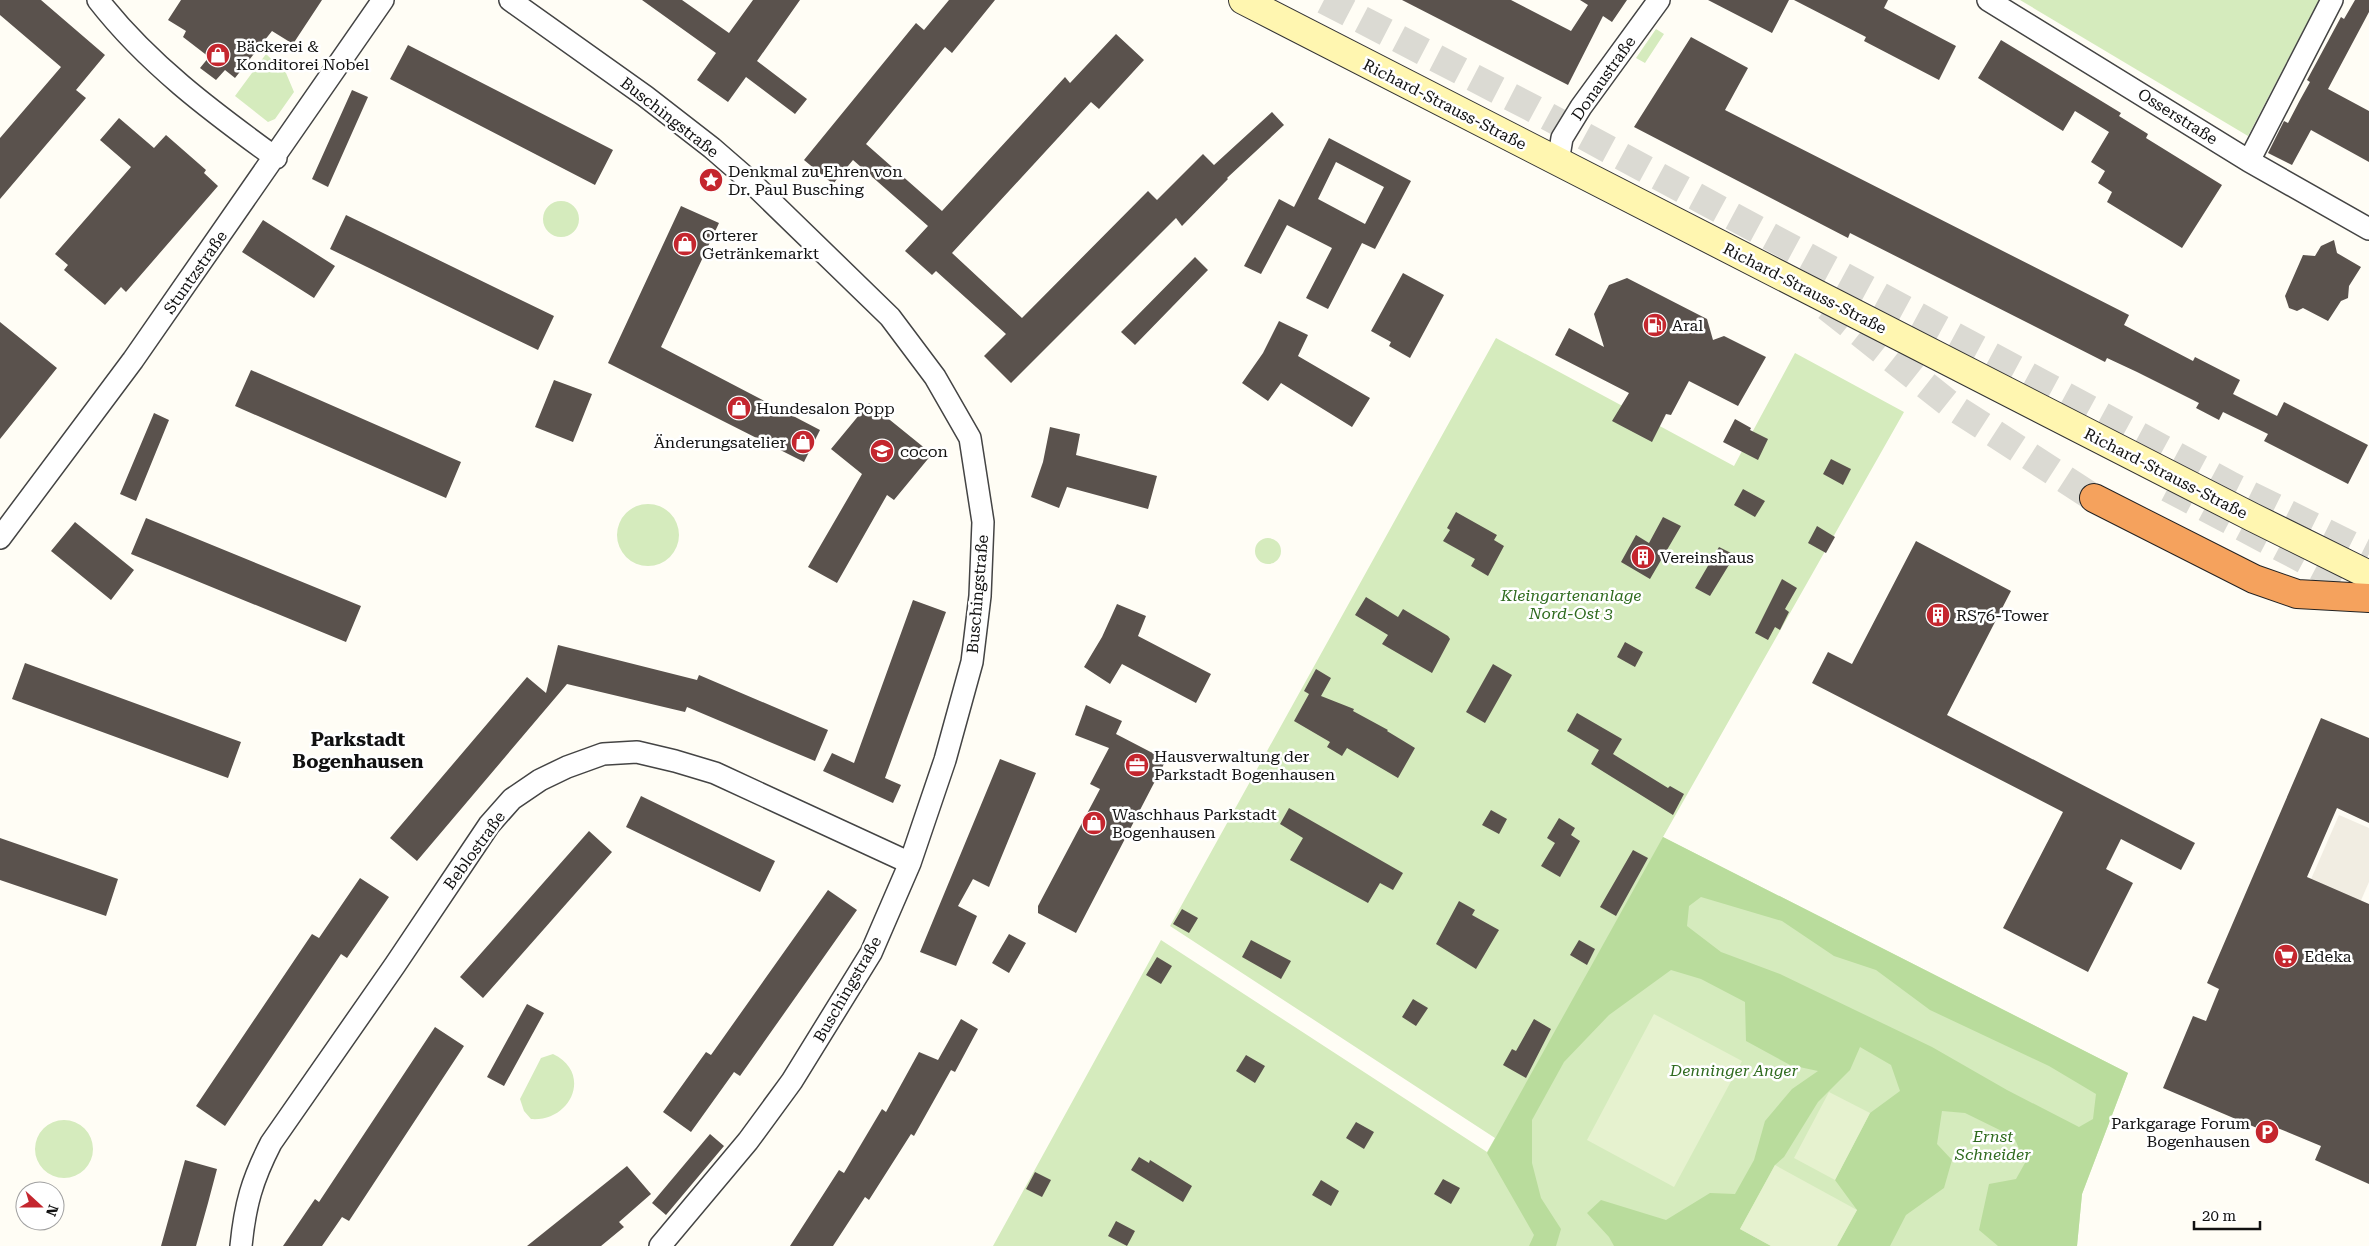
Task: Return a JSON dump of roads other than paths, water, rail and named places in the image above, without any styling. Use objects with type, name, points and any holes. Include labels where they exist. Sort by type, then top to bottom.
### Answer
[{"type":"highway","points":[[2094,498],[2254,579],[2297,594],[2336,598],[2369,598]]},
{"type":"main road","name":"Richard-Strauss-Straße","points":[[1243,0],[2252,517],[2369,574]]},
{"type":"street","points":[[98,0],[137,43],[185,90],[276,158]]},
{"type":"street","name":"Stuntzstraße","points":[[0,538],[133,360],[276,158],[383,0]]},
{"type":"street","name":"Buschingstraße","points":[[510,0],[645,96],[698,137],[750,181],[890,317],[935,377],[970,438],[983,522],[980,596],[972,662],[945,760],[910,863],[871,952],[792,1081],[748,1141],[660,1246]]},
{"type":"street","name":"Donaustraße","points":[[1558,162],[1562,138],[1581,107],[1660,0]]},
{"type":"street","name":"Osserstraße","points":[[1988,0],[2249,161],[2369,229]]},
{"type":"street","points":[[2249,161],[2332,0]]},
{"type":"street","name":"Beblostraße","points":[[241,1246],[244,1218],[255,1175],[271,1143],[395,965],[489,825],[512,799],[540,780],[603,754],[637,752],[715,773],[910,863]]},
{"type":"tunnel","points":[[1324,0],[1534,109],[2232,486],[2369,554]]},
{"type":"tunnel","points":[[1827,307],[1952,406],[2094,498]]},
{"type":"tunnel","points":[[2168,488],[2369,594]]},
{"type":"place","name":"Bäckerei & Konditorei Nobel","points":[[218,55]]},
{"type":"place","name":"Denkmal zu Ehren von Dr. Paul Busching","points":[[711,180]]},
{"type":"place","name":"Orterer Getränkemarkt","points":[[685,244]]},
{"type":"place","name":"Aral","points":[[1655,325]]},
{"type":"place","name":"Hundesalon Popp","points":[[739,408]]},
{"type":"place","name":"Änderungsatelier","points":[[803,442]]},
{"type":"place","name":"cocon","points":[[882,451]]},
{"type":"place","name":"Vereinshaus","points":[[1643,557]]},
{"type":"place","name":"RS76-Tower","points":[[1938,615]]},
{"type":"place","name":"Hausverwaltung der Parkstadt Bogenhausen","points":[[1137,765]]},
{"type":"place","name":"Waschhaus Parkstadt Bogenhausen","points":[[1094,823]]},
{"type":"place","name":"Edeka","points":[[2286,956]]},
{"type":"place","name":"Parkgarage Forum Bogenhausen","points":[[2267,1132]]},
{"type":"district","name":"Parkstadt Bogenhausen","points":[[358,750]]},
{"type":"park label","name":"Kleingartenanlage Nord-Ost 3","points":[[1571,604]]},
{"type":"park label","name":"Denninger Anger","points":[[1734,1070]]},
{"type":"park label","name":"Ernst Schneider","points":[[1993,1145]]}]
